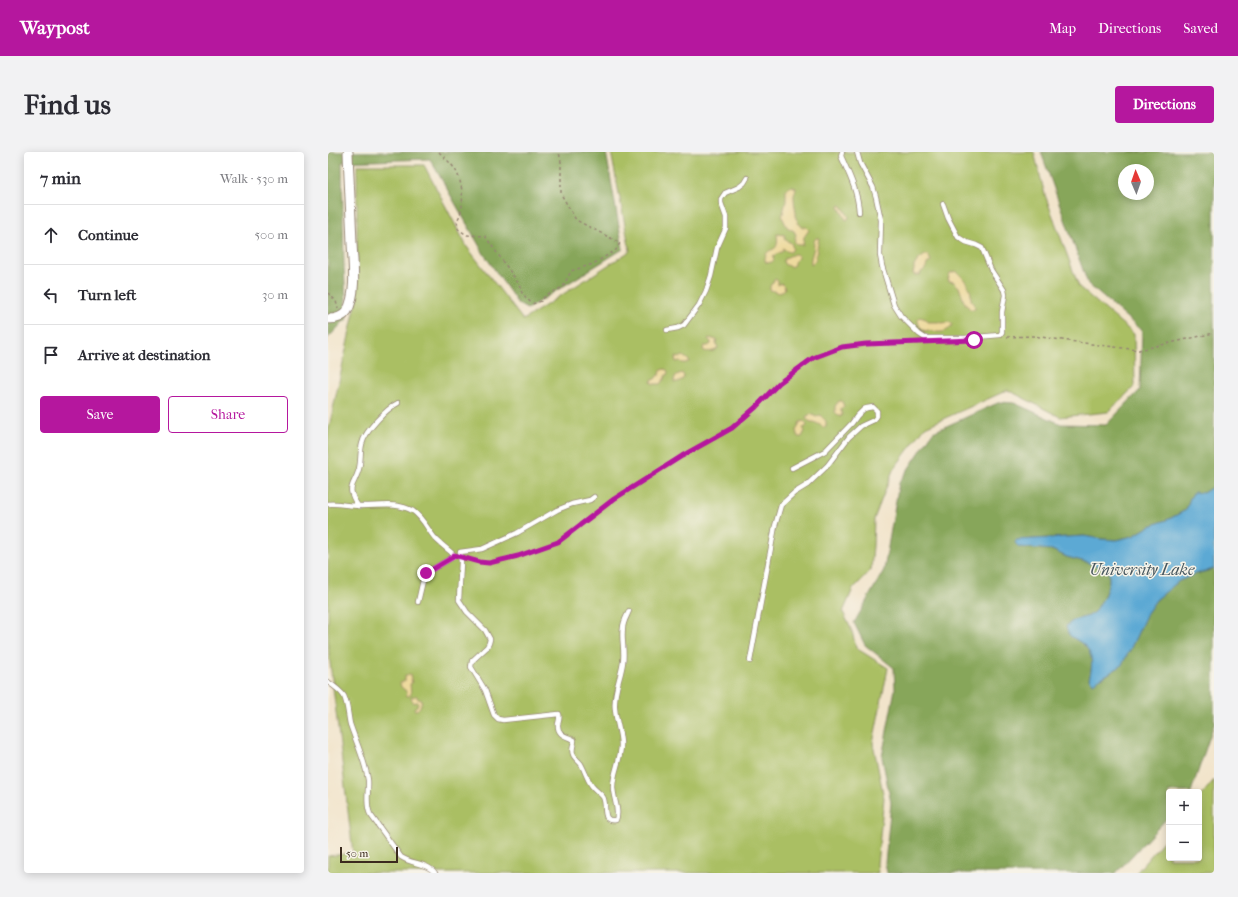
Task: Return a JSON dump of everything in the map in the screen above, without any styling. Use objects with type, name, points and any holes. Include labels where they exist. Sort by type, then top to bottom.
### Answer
[{"type":"street","points":[[328,319],[341,316],[347,311],[352,295],[353,264],[348,152]]},
{"type":"lane","points":[[842,152],[842,156],[855,189],[859,212]]},
{"type":"lane","points":[[857,152],[860,163],[873,187],[876,196],[881,220],[880,255],[882,266],[894,305],[901,316],[925,338],[965,338],[1000,335],[1002,332],[1002,312],[1005,295],[1004,290],[991,270],[982,248],[976,244],[966,242],[958,237],[948,218],[943,204]]},
{"type":"lane","points":[[667,330],[684,325],[699,305],[710,281],[717,248],[726,228],[726,217],[721,199],[725,193],[739,187],[747,178]]},
{"type":"lane","points":[[358,506],[354,500],[351,490],[358,470],[364,438],[387,411],[398,403]]},
{"type":"lane","points":[[750,661],[775,526],[781,505],[794,493],[807,485],[827,466],[849,437],[862,426],[874,420],[877,416],[877,411],[873,407],[864,409],[825,451],[792,468]]},
{"type":"lane","points":[[594,497],[590,500],[572,504],[557,510],[482,549],[460,552],[459,600],[467,612],[485,630],[490,639],[490,643],[472,662],[471,667],[485,690],[494,715],[498,719],[503,720],[559,714],[559,731],[561,734],[574,740],[572,746],[573,754],[580,763],[593,788],[604,798],[607,817],[609,820],[613,821],[616,820],[617,814],[613,796],[613,785],[621,743],[614,698],[623,662],[624,652],[622,628],[629,611]]},
{"type":"lane","points":[[328,504],[358,506],[395,505],[409,509],[423,520],[434,536],[454,555],[426,573],[418,602]]},
{"type":"lane","points":[[328,682],[341,692],[346,703],[350,724],[360,750],[368,781],[368,810],[370,814],[401,857],[428,867],[435,873]]},
{"type":"path","points":[[439,152],[456,171],[460,182],[462,196],[461,212],[456,220],[458,229],[467,235],[485,236],[520,284],[522,293],[532,304],[541,301],[546,295],[563,287],[571,271],[593,264],[616,250],[620,243],[576,220],[561,194],[561,162],[559,152]]},
{"type":"path","points":[[328,293],[336,301],[341,316]]},
{"type":"path","points":[[1005,337],[1033,336],[1139,350],[1214,333]]},
{"type":"path","points":[[461,557],[489,563],[518,556],[558,542],[614,499],[682,456],[732,428],[756,407],[779,383],[813,358],[842,347],[866,344],[922,343]]},
{"type":"green space","points":[[328,152],[606,152],[623,249],[527,309],[518,304],[484,254],[430,159],[342,162],[344,267],[347,319],[328,338]]},
{"type":"green space","points":[[611,152],[1034,152],[1045,195],[1079,287],[1134,334],[1135,386],[1108,412],[1060,417],[1008,390],[925,427],[893,470],[874,519],[871,570],[853,589],[843,612],[852,631],[856,648],[888,668],[873,743],[884,798],[877,864],[878,873],[328,873],[328,856],[353,853],[329,654],[328,432],[357,299],[357,165],[424,165],[467,247],[523,320],[630,251]]},
{"type":"green space","points":[[1041,152],[1214,152],[1214,486],[1203,493],[1190,498],[1186,510],[1169,519],[1150,526],[1133,536],[1116,540],[1084,536],[1017,540],[1019,547],[1052,550],[1067,557],[1105,569],[1109,573],[1109,582],[1104,597],[1096,610],[1089,616],[1074,620],[1066,626],[1069,634],[1085,646],[1090,654],[1092,664],[1089,679],[1102,678],[1121,666],[1147,613],[1156,600],[1179,581],[1214,569],[1214,724],[1192,789],[1166,789],[1166,819],[1116,873],[887,873],[885,863],[891,803],[882,757],[895,689],[894,668],[865,645],[854,623],[884,570],[899,483],[933,432],[1000,402],[1014,403],[1061,424],[1106,425],[1140,390],[1142,331],[1088,284]]},
{"type":"green space","points":[[1214,780],[1214,873],[1136,873],[1166,838],[1166,861],[1202,861],[1202,794]]},
{"type":"sand","points":[[792,186],[796,188],[794,197],[796,219],[798,220],[798,223],[809,230],[804,237],[803,245],[796,244],[796,235],[794,231],[787,227],[782,217],[786,201],[786,189]]},
{"type":"sand","points":[[840,205],[849,217],[846,220],[839,207]]},
{"type":"sand","points":[[777,234],[785,235],[784,239],[791,243],[793,248],[791,252],[783,248],[783,251],[773,256],[774,260],[772,262],[767,263],[765,261],[765,256],[769,251],[776,247]]},
{"type":"sand","points":[[816,238],[819,238],[817,249],[818,252],[815,256],[816,259],[811,264],[814,243]]},
{"type":"sand","points":[[794,254],[799,257],[794,262],[794,265],[790,267],[784,264],[783,261],[785,258]]},
{"type":"sand","points":[[925,255],[928,255],[931,261],[927,264],[920,275],[914,275],[914,266],[918,260]]},
{"type":"sand","points":[[956,271],[969,288],[971,300],[974,303],[975,308],[971,310],[966,304],[959,287],[948,279],[950,273]]},
{"type":"sand","points":[[775,279],[778,281],[778,285],[781,283],[784,286],[785,289],[780,293],[770,290],[770,286]]},
{"type":"sand","points":[[920,317],[926,319],[928,322],[949,322],[952,324],[948,330],[942,332],[925,331],[920,327],[918,322]]},
{"type":"sand","points":[[708,339],[717,340],[716,343],[718,348],[709,352],[704,351],[703,349],[704,346],[711,344]]},
{"type":"sand","points":[[683,356],[690,361],[686,363],[682,363],[680,361],[676,362],[675,357],[679,358]]},
{"type":"sand","points":[[664,369],[668,372],[665,378],[660,384],[653,384],[651,382],[652,380],[660,375],[661,370]]},
{"type":"sand","points":[[682,373],[684,376],[683,379],[678,382],[674,382],[676,375]]},
{"type":"sand","points":[[839,401],[842,401],[844,407],[840,409],[843,415],[841,415],[841,417],[835,412],[835,406]]},
{"type":"sand","points":[[811,414],[816,417],[820,415],[826,421],[826,427],[823,428],[822,426],[806,419],[807,416]]},
{"type":"sand","points":[[804,421],[807,424],[806,427],[803,428],[805,431],[802,437],[798,437],[796,431],[800,422]]},
{"type":"sand","points":[[405,675],[410,675],[412,683],[410,684],[411,694],[409,696],[407,696],[406,691],[401,687],[400,683],[405,681]]},
{"type":"sand","points":[[416,695],[418,699],[422,700],[420,707],[415,710],[414,708],[417,706],[418,702],[414,703],[411,698],[412,696],[414,697]]},
{"type":"water","name":"University Lake","points":[[1214,486],[1214,569],[1179,581],[1156,600],[1147,613],[1121,666],[1093,683],[1089,679],[1092,664],[1090,654],[1085,646],[1069,634],[1066,626],[1074,620],[1089,616],[1096,610],[1104,597],[1109,582],[1109,573],[1105,569],[1067,557],[1052,550],[1019,547],[1015,543],[1016,540],[1084,536],[1116,540],[1133,536],[1150,526],[1169,519],[1186,510],[1190,498],[1194,492],[1203,493]]},
{"type":"route","points":[[426,573],[454,555],[468,560],[489,563],[518,556],[558,542],[614,499],[682,456],[732,428],[756,407],[779,383],[813,358],[842,347],[866,344],[974,340]]}]
